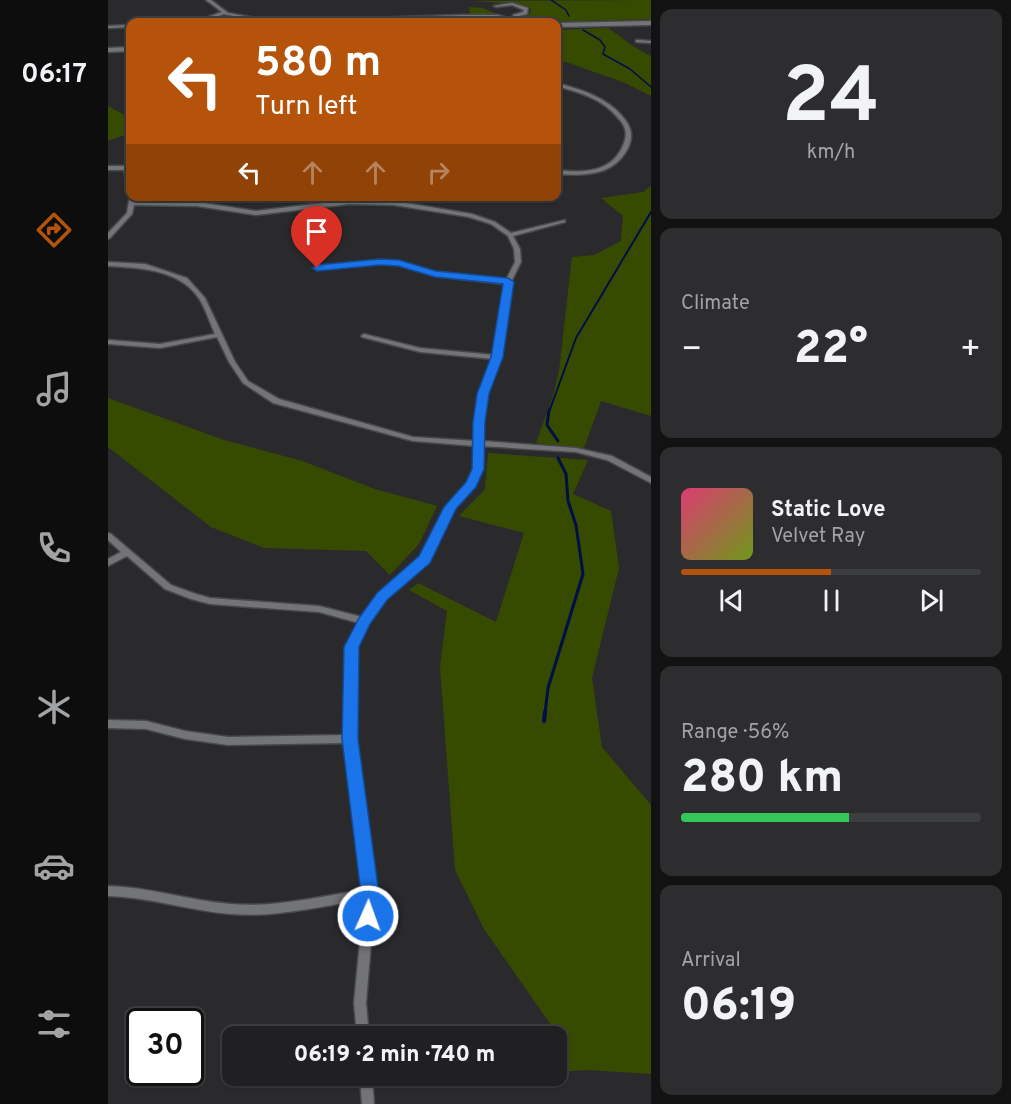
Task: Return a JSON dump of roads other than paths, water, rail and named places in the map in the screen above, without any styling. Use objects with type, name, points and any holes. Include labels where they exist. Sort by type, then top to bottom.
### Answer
[{"type":"street","points":[[208,0],[216,9],[252,17],[300,14]]},
{"type":"street","points":[[513,4],[526,9],[525,13],[514,16],[507,12],[490,6],[513,4]]},
{"type":"street","points":[[210,18],[226,12]]},
{"type":"street","points":[[507,12],[507,18]]},
{"type":"street","points":[[561,25],[651,22]]},
{"type":"street","points":[[108,27],[126,26]]},
{"type":"street","points":[[638,41],[651,42]]},
{"type":"street","points":[[108,50],[126,49]]},
{"type":"street","points":[[561,86],[592,96],[608,106],[628,129],[630,139],[621,157],[609,168],[588,173],[561,172]]},
{"type":"street","points":[[108,168],[126,166]]},
{"type":"street","points":[[108,237],[123,222],[134,201]]},
{"type":"street","points":[[150,201],[197,204],[256,213],[350,202],[394,202],[470,215],[493,223],[510,235],[517,249],[519,262],[508,282],[497,357],[483,394],[478,469],[471,484],[451,507],[425,560],[382,597],[364,621],[352,647],[350,739],[370,894],[360,1003],[362,1026]]},
{"type":"street","points":[[510,235],[563,221]]},
{"type":"street","points":[[317,268],[380,262],[399,263],[435,274],[508,282]]},
{"type":"street","points":[[108,264],[145,266],[185,279],[202,298],[232,362],[245,382],[276,401],[403,437],[478,445],[576,450],[609,458],[651,480]]},
{"type":"street","points":[[108,342],[160,346],[219,335]]},
{"type":"street","points":[[364,336],[420,350],[497,357]]},
{"type":"street","points":[[108,536],[168,587],[191,596],[210,601],[319,609],[364,621]]},
{"type":"street","points":[[108,564],[126,553]]},
{"type":"street","points":[[108,724],[146,725],[185,735],[228,741],[350,739]]},
{"type":"street","points":[[108,891],[123,890],[184,902],[250,910],[370,894]]},
{"type":"street","points":[[367,1086],[368,1104]]},
{"type":"waterway","points":[[551,0],[566,10],[569,16]]},
{"type":"waterway","points":[[583,30],[600,40],[605,47],[603,54],[630,69],[651,87]]},
{"type":"waterway","points":[[549,412],[576,338],[651,212]]},
{"type":"waterway","points":[[549,410],[547,425],[558,441]]},
{"type":"waterway","points":[[545,713],[548,688],[583,574],[576,525],[568,501],[566,474],[558,458]]},
{"type":"waterway","points":[[544,721],[545,712]]}]
